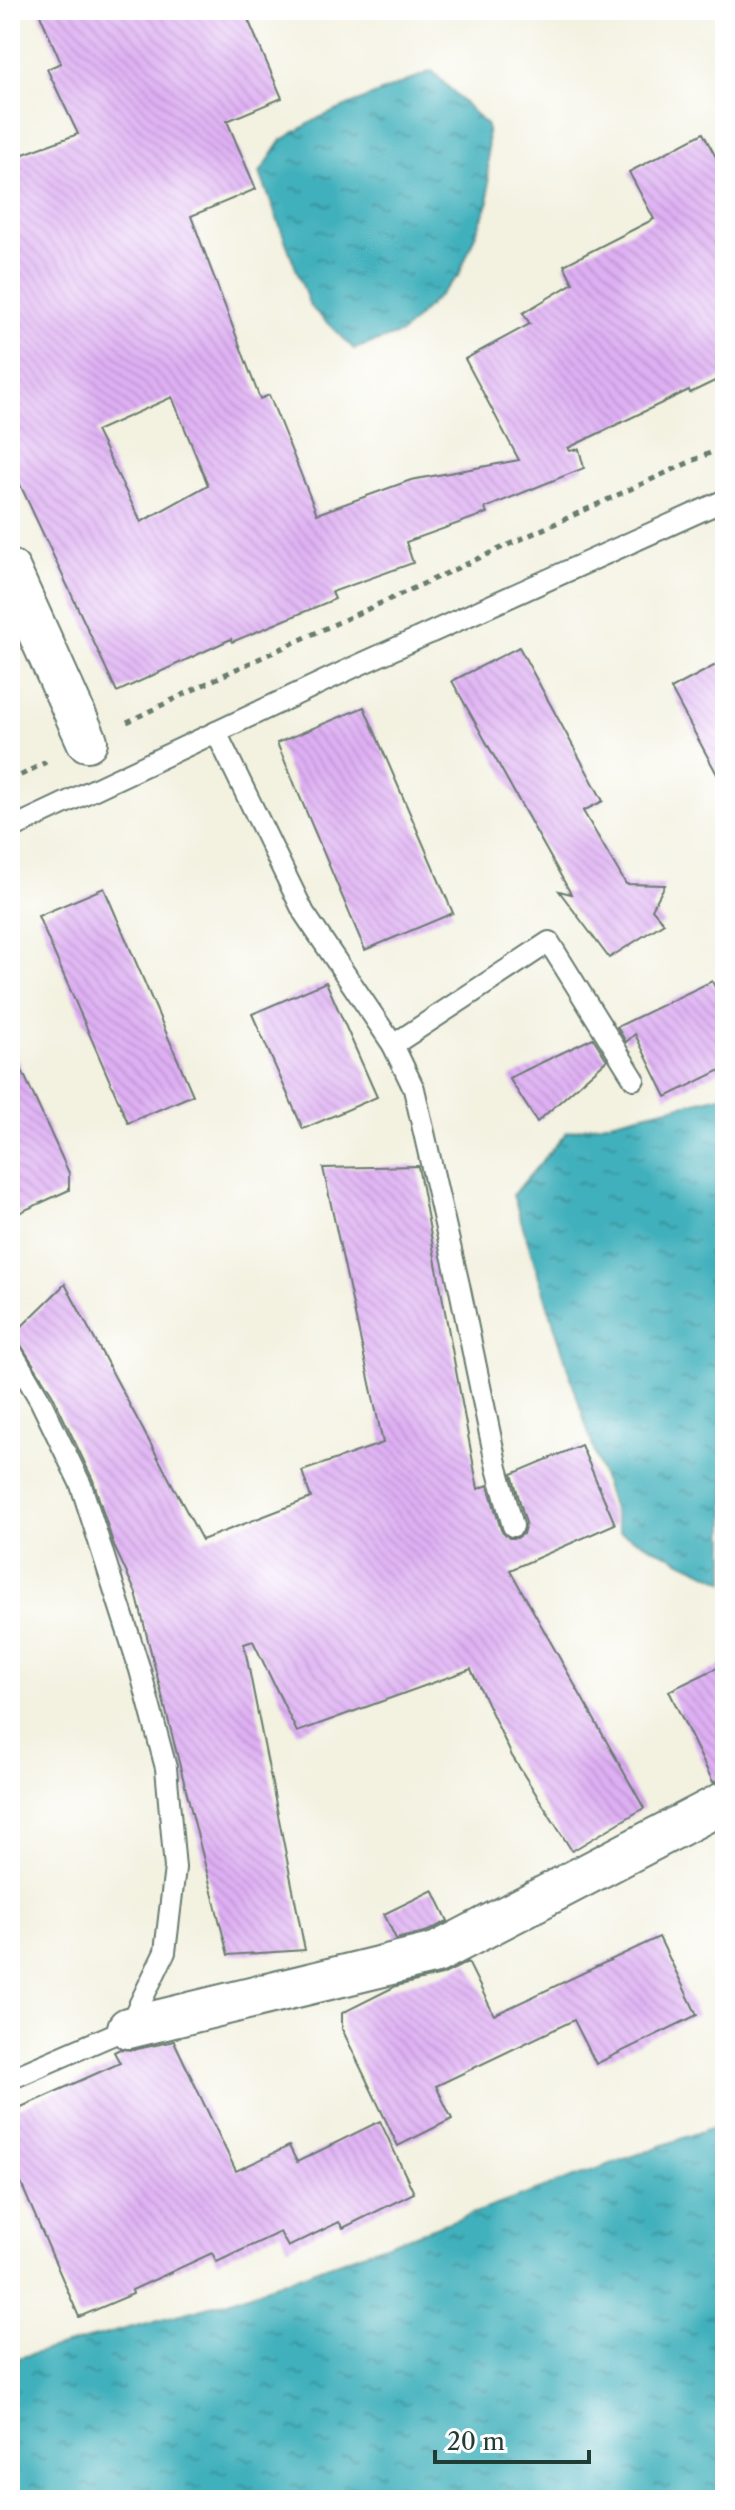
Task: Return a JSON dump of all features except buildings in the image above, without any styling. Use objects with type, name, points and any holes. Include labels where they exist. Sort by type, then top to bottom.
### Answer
[{"type":"street","points":[[10,570],[87,741]]},
{"type":"street","points":[[128,2028],[436,1953],[725,1802]]},
{"type":"lane","points":[[10,829],[379,655],[725,500]]},
{"type":"lane","points":[[216,732],[304,913],[393,1045],[414,1089],[497,1468],[513,1526]]},
{"type":"lane","points":[[393,1045],[549,942],[634,1079]]},
{"type":"lane","points":[[10,1349],[40,1400],[81,1485],[140,1670],[166,1768],[175,1868],[165,1952],[128,2028],[10,2079]]},
{"type":"path","points":[[10,781],[232,671],[725,446]]},
{"type":"water","points":[[432,71],[487,126],[489,201],[459,275],[402,333],[354,349],[310,306],[260,173],[282,140],[319,118]]},
{"type":"water","points":[[725,1095],[725,1582],[620,1532],[513,1195],[567,1132]]},
{"type":"water","points":[[725,2123],[725,2500],[10,2500],[10,2360],[229,2301]]}]
